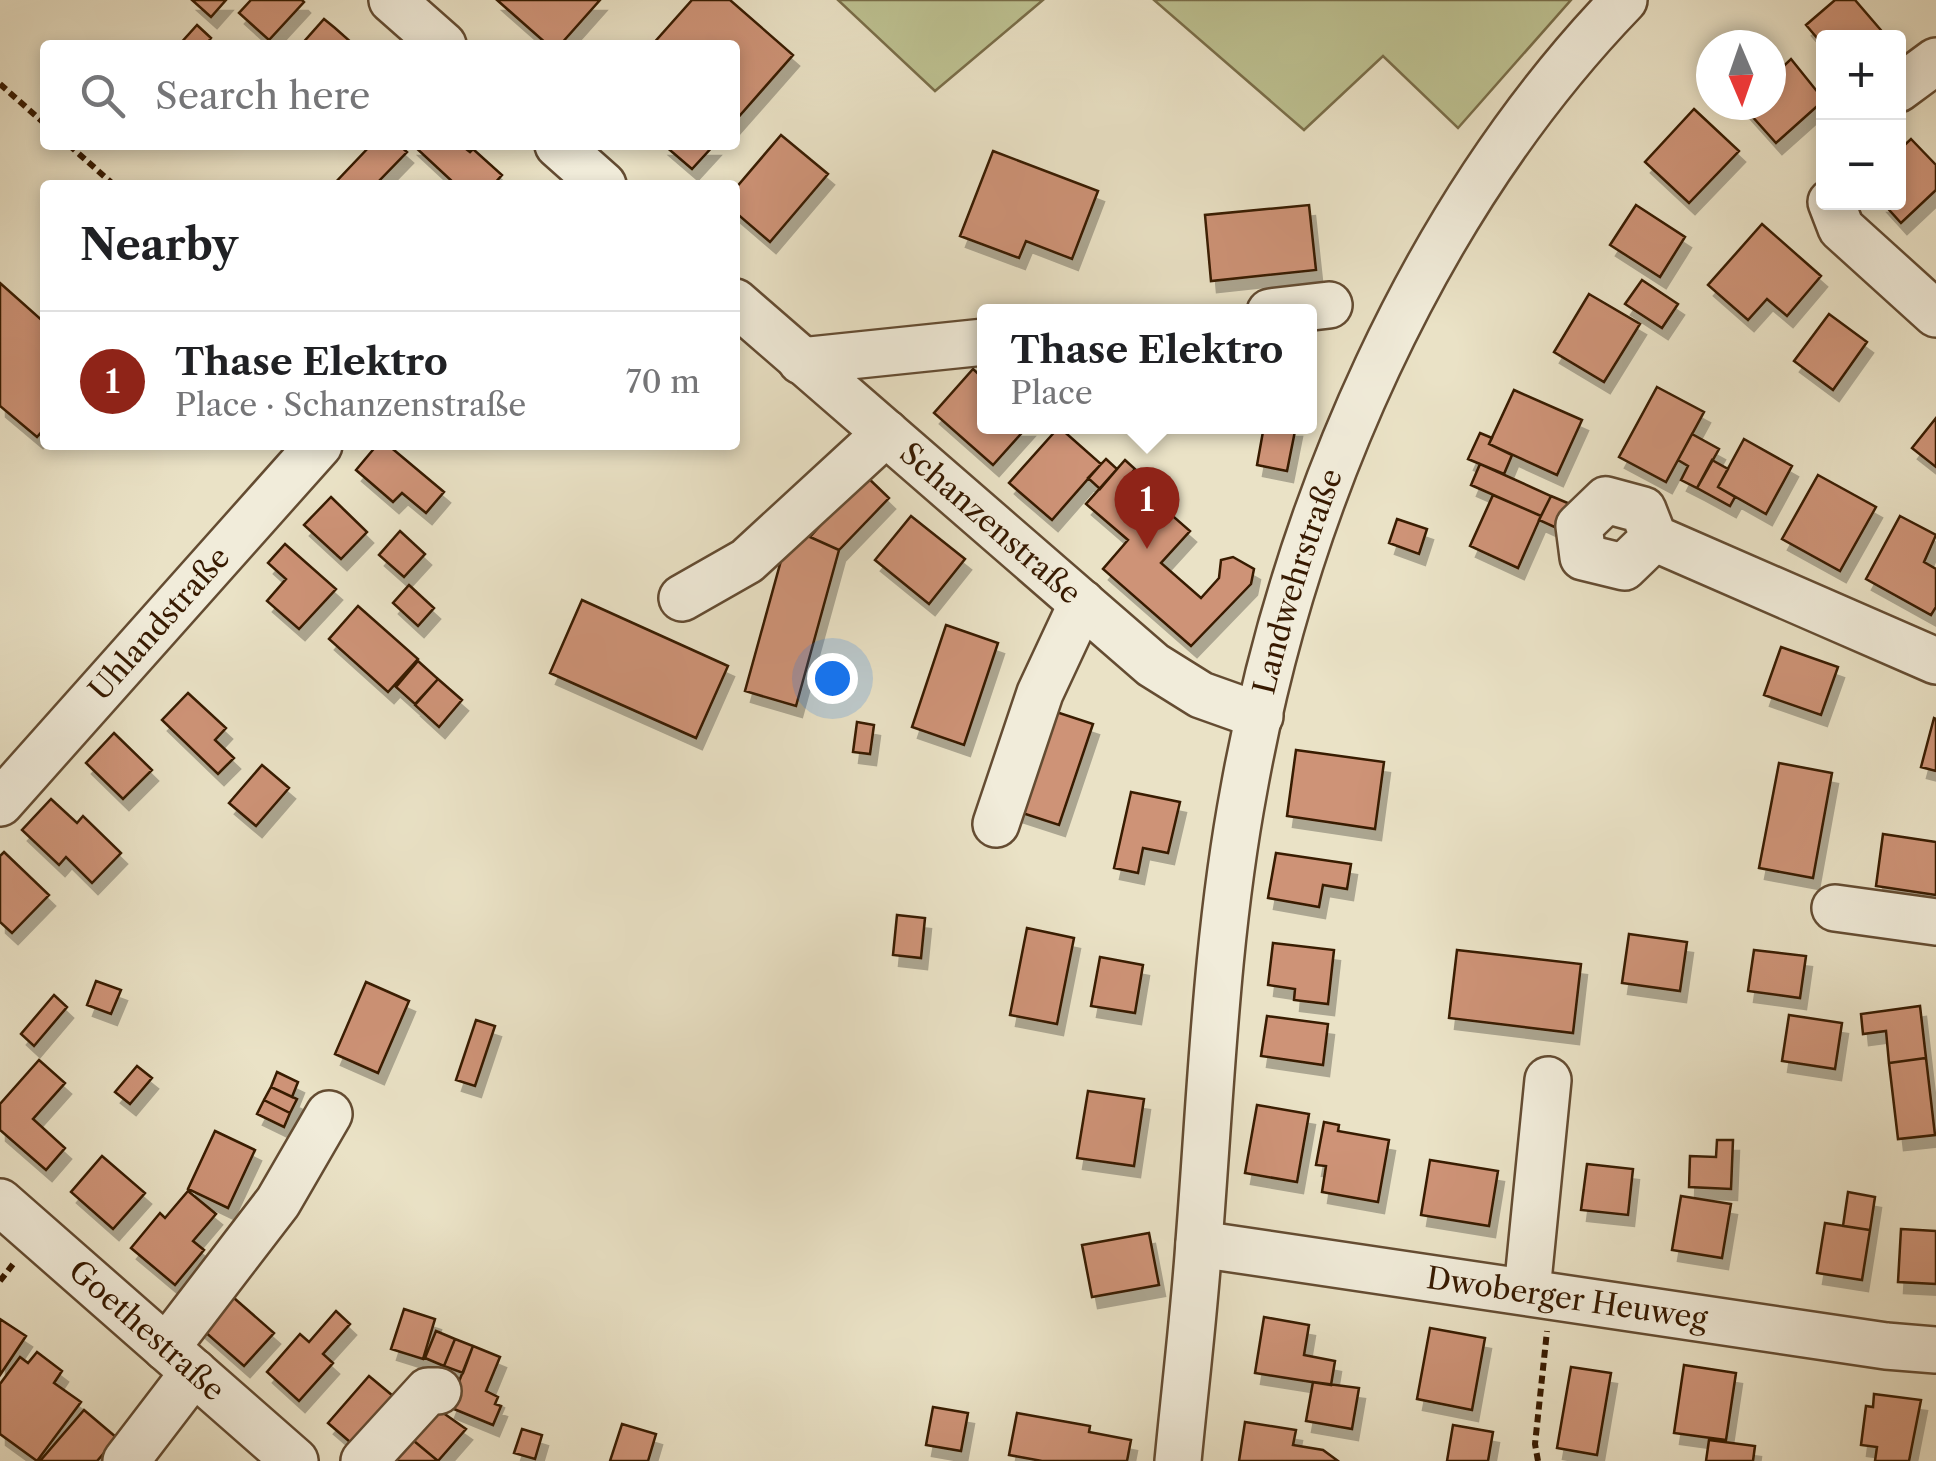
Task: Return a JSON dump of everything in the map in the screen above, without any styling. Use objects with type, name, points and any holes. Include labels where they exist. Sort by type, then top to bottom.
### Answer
[{"type":"street","points":[[392,0],[438,40]]},
{"type":"street","name":"Landwehrstraße","points":[[1178,1461],[1199,1244],[1214,1000],[1244,787],[1260,716],[1310,544],[1348,440],[1411,296],[1490,163],[1576,50],[1624,0]]},
{"type":"street","points":[[1906,83],[1936,60]]},
{"type":"street","points":[[557,162],[593,180]]},
{"type":"street","points":[[1833,210],[1841,228],[1936,314]]},
{"type":"street","points":[[1317,306],[1329,305]]},
{"type":"street","name":"Schanzenstraße","points":[[740,306],[1153,665],[1201,695],[1260,716]]},
{"type":"street","points":[[801,361],[977,343]]},
{"type":"street","points":[[682,598],[747,561],[886,434]]},
{"type":"street","name":"Uhlandstraße","points":[[0,803],[315,450]]},
{"type":"street","points":[[1654,538],[1936,661]]},
{"type":"street","points":[[996,824],[1046,678],[1082,603]]},
{"type":"street","points":[[1835,908],[1936,922]]},
{"type":"street","points":[[1539,1293],[1548,1080]]},
{"type":"street","points":[[126,1461],[180,1360],[330,1114]]},
{"type":"street","name":"Goethestraße","points":[[0,1202],[295,1461]]},
{"type":"street","name":"Dwoberger Heuweg","points":[[1199,1244],[1886,1346],[1936,1350]]},
{"type":"street","points":[[364,1461],[428,1391],[438,1391]]},
{"type":"path","points":[[0,84],[40,120]]},
{"type":"path","points":[[75,150],[108,180]]},
{"type":"path","points":[[1538,1461],[1535,1444],[1539,1293]]},
{"type":"green space","points":[[838,0],[1043,0],[935,91]]},
{"type":"green space","points":[[1154,0],[1571,0],[1458,128],[1383,56],[1304,130]]},
{"type":"building","points":[[192,0],[226,0],[211,17]]},
{"type":"building","points":[[251,0],[304,2],[269,40],[239,13]]},
{"type":"building","points":[[497,0],[600,0],[564,40],[542,40]]},
{"type":"building","points":[[692,0],[730,0],[793,55],[740,115],[740,40],[656,40]]},
{"type":"building","points":[[1835,0],[1855,0],[1881,30],[1816,30],[1816,37],[1806,25]]},
{"type":"building","points":[[324,19],[349,40],[305,40]]},
{"type":"building","points":[[197,25],[211,38],[210,40],[184,40]]},
{"type":"building","points":[[1791,59],[1816,90],[1816,107],[1776,143],[1755,120],[1786,120],[1786,64]]},
{"type":"building","points":[[1694,109],[1696,120],[1706,120],[1739,151],[1689,203],[1645,162]]},
{"type":"building","points":[[781,135],[828,174],[770,242],[740,216],[740,183]]},
{"type":"building","points":[[1911,139],[1936,165],[1936,190],[1901,223],[1889,210],[1906,210],[1906,144]]},
{"type":"building","points":[[366,150],[407,152],[380,180],[338,180]]},
{"type":"building","points":[[418,150],[474,150],[502,175],[498,180],[451,180]]},
{"type":"building","points":[[670,150],[709,150],[692,169]]},
{"type":"building","points":[[993,151],[1098,191],[1072,259],[1026,241],[1019,258],[960,236]]},
{"type":"building","points":[[1309,205],[1316,270],[1211,281],[1205,215]]},
{"type":"building","points":[[1636,205],[1685,237],[1660,277],[1610,245]]},
{"type":"building","points":[[1762,224],[1821,276],[1787,316],[1767,299],[1748,320],[1708,285]]},
{"type":"building","points":[[1642,280],[1678,304],[1662,328],[1625,304]]},
{"type":"building","points":[[0,283],[40,319],[40,434],[37,437],[0,406]]},
{"type":"building","points":[[1589,294],[1640,324],[1604,382],[1554,352]]},
{"type":"building","points":[[1829,314],[1867,342],[1833,390],[1794,361]]},
{"type":"building","points":[[973,369],[977,373],[977,434],[1021,434],[993,465],[934,413]]},
{"type":"building","points":[[1657,387],[1704,412],[1666,482],[1619,457]]},
{"type":"building","points":[[1514,390],[1582,420],[1557,475],[1489,444]]},
{"type":"building","points":[[1936,418],[1936,467],[1912,448]]},
{"type":"building","points":[[1480,433],[1492,438],[1489,444],[1512,455],[1504,474],[1468,459]]},
{"type":"building","points":[[1053,434],[1067,434],[1101,464],[1052,520],[1009,483]]},
{"type":"building","points":[[1263,434],[1294,434],[1287,471],[1257,465]]},
{"type":"building","points":[[1692,434],[1719,449],[1697,488],[1681,480],[1688,466],[1678,460]]},
{"type":"building","points":[[1744,439],[1792,466],[1766,514],[1718,487]]},
{"type":"building","points":[[373,450],[394,450],[444,492],[426,513],[402,493],[393,502],[356,470]]},
{"type":"building","points":[[1106,459],[1117,469],[1100,489],[1088,478]]},
{"type":"building","points":[[1125,460],[1135,469],[1128,477],[1190,531],[1161,563],[1201,598],[1219,578],[1221,560],[1233,557],[1254,569],[1251,584],[1191,646],[1103,569],[1128,540],[1086,504]]},
{"type":"building","points":[[1712,460],[1728,469],[1718,487],[1735,497],[1730,506],[1697,488]]},
{"type":"building","points":[[1480,464],[1551,496],[1541,516],[1471,485]]},
{"type":"building","points":[[865,475],[889,498],[839,550],[810,537]]},
{"type":"building","points":[[1818,475],[1876,507],[1840,571],[1782,539]]},
{"type":"building","points":[[1493,495],[1541,516],[1518,568],[1470,546]]},
{"type":"building","points":[[1551,496],[1570,504],[1559,529],[1539,520]]},
{"type":"building","points":[[331,497],[367,532],[341,559],[304,525]]},
{"type":"building","points":[[911,516],[965,559],[929,604],[875,560]]},
{"type":"building","points":[[1900,516],[1936,535],[1924,562],[1936,569],[1936,607],[1931,615],[1866,579]]},
{"type":"building","points":[[1397,519],[1427,529],[1419,554],[1389,543]]},
{"type":"building","points":[[790,528],[839,550],[796,706],[745,691]]},
{"type":"building","points":[[400,531],[425,554],[404,577],[379,555]]},
{"type":"building","points":[[285,544],[336,589],[299,629],[267,601],[286,579],[268,563]]},
{"type":"building","points":[[409,585],[434,608],[418,626],[393,603]]},
{"type":"building","points":[[582,600],[728,666],[696,738],[550,673]]},
{"type":"building","points":[[358,606],[418,659],[388,692],[329,639]]},
{"type":"building","points":[[946,625],[998,643],[964,745],[912,727]]},
{"type":"building","points":[[1781,647],[1838,667],[1821,715],[1764,695]]},
{"type":"building","points":[[418,661],[438,679],[415,704],[396,687]]},
{"type":"building","points":[[438,679],[462,700],[439,727],[415,705]]},
{"type":"building","points":[[188,693],[226,728],[215,740],[234,758],[218,774],[162,720]]},
{"type":"building","points":[[1041,707],[1093,724],[1059,825],[1007,808]]},
{"type":"building","points":[[1936,719],[1936,771],[1921,767]]},
{"type":"building","points":[[857,722],[874,725],[870,754],[853,752]]},
{"type":"building","points":[[114,733],[152,770],[123,799],[86,763]]},
{"type":"building","points":[[1296,750],[1384,762],[1375,829],[1287,816]]},
{"type":"building","points":[[1779,763],[1832,773],[1813,878],[1759,868]]},
{"type":"building","points":[[262,765],[289,788],[256,826],[229,803]]},
{"type":"building","points":[[1131,792],[1180,802],[1168,853],[1143,848],[1138,873],[1114,868]]},
{"type":"building","points":[[51,799],[77,823],[83,816],[121,853],[92,883],[66,857],[59,865],[22,830]]},
{"type":"building","points":[[1883,834],[1936,842],[1936,895],[1876,886]]},
{"type":"building","points":[[4,852],[49,895],[12,933],[0,922],[0,856]]},
{"type":"building","points":[[1276,853],[1351,864],[1347,889],[1323,885],[1319,907],[1268,898]]},
{"type":"building","points":[[897,915],[925,918],[921,958],[893,955]]},
{"type":"building","points":[[1027,928],[1074,938],[1057,1024],[1010,1015]]},
{"type":"building","points":[[1629,934],[1687,942],[1680,991],[1622,983]]},
{"type":"building","points":[[1273,943],[1334,950],[1328,1004],[1294,1000],[1295,989],[1268,985]]},
{"type":"building","points":[[1457,950],[1581,964],[1573,1033],[1449,1018]]},
{"type":"building","points":[[1754,950],[1806,956],[1800,998],[1748,991]]},
{"type":"building","points":[[1100,957],[1143,965],[1135,1013],[1091,1006]]},
{"type":"building","points":[[96,981],[121,990],[111,1014],[87,1005]]},
{"type":"building","points":[[366,982],[409,1001],[378,1073],[335,1054]]},
{"type":"building","points":[[54,995],[67,1007],[34,1046],[21,1034]]},
{"type":"building","points":[[1920,1006],[1926,1058],[1889,1063],[1886,1031],[1863,1034],[1861,1014]]},
{"type":"building","points":[[1789,1015],[1842,1023],[1835,1069],[1782,1061]]},
{"type":"building","points":[[1267,1016],[1328,1024],[1323,1065],[1261,1056]]},
{"type":"building","points":[[476,1020],[495,1026],[475,1086],[456,1080]]},
{"type":"building","points":[[1926,1058],[1935,1135],[1898,1139],[1889,1063]]},
{"type":"building","points":[[39,1060],[65,1083],[33,1119],[65,1148],[46,1170],[0,1130],[0,1104]]},
{"type":"building","points":[[137,1066],[152,1078],[130,1104],[115,1092]]},
{"type":"building","points":[[277,1072],[298,1082],[292,1097],[271,1087]]},
{"type":"building","points":[[271,1087],[297,1099],[290,1113],[264,1100]]},
{"type":"building","points":[[1088,1091],[1144,1099],[1134,1166],[1077,1158]]},
{"type":"building","points":[[264,1100],[290,1113],[284,1127],[257,1114]]},
{"type":"building","points":[[1257,1105],[1309,1114],[1297,1182],[1245,1173]]},
{"type":"building","points":[[1324,1122],[1339,1125],[1338,1131],[1389,1140],[1378,1202],[1322,1192],[1326,1166],[1316,1165]]},
{"type":"building","points":[[215,1131],[255,1150],[228,1208],[188,1189]]},
{"type":"building","points":[[1717,1140],[1733,1140],[1731,1189],[1689,1187],[1690,1156],[1716,1157]]},
{"type":"building","points":[[102,1156],[145,1193],[113,1229],[71,1192]]},
{"type":"building","points":[[1430,1160],[1498,1171],[1489,1226],[1421,1215]]},
{"type":"building","points":[[1587,1164],[1633,1169],[1628,1215],[1581,1210]]},
{"type":"building","points":[[188,1191],[216,1214],[193,1241],[204,1250],[175,1285],[131,1248],[160,1213],[165,1218]]},
{"type":"building","points":[[1848,1192],[1875,1197],[1870,1230],[1843,1226]]},
{"type":"building","points":[[1681,1196],[1731,1204],[1722,1258],[1672,1250]]},
{"type":"building","points":[[1825,1223],[1870,1230],[1862,1280],[1817,1273]]},
{"type":"building","points":[[1901,1229],[1936,1231],[1936,1284],[1898,1282]]},
{"type":"building","points":[[1149,1233],[1159,1285],[1092,1297],[1082,1245]]},
{"type":"building","points":[[226,1291],[274,1333],[244,1366],[196,1324]]},
{"type":"building","points":[[404,1309],[435,1319],[423,1359],[391,1349]]},
{"type":"building","points":[[336,1311],[350,1324],[323,1354],[333,1363],[299,1401],[267,1372],[300,1334],[309,1342]]},
{"type":"building","points":[[1264,1317],[1309,1325],[1304,1355],[1335,1361],[1331,1385],[1255,1373]]},
{"type":"building","points":[[0,1319],[26,1336],[0,1375]]},
{"type":"building","points":[[1430,1328],[1485,1338],[1472,1410],[1417,1399]]},
{"type":"building","points":[[436,1331],[455,1339],[444,1366],[425,1358]]},
{"type":"building","points":[[455,1339],[473,1346],[463,1373],[444,1366]]},
{"type":"building","points":[[473,1346],[500,1357],[486,1391],[498,1397],[495,1404],[501,1406],[493,1425],[449,1407]]},
{"type":"building","points":[[37,1352],[62,1371],[54,1383],[81,1402],[37,1461],[0,1434],[0,1384],[20,1357],[28,1363]]},
{"type":"building","points":[[1684,1365],[1736,1373],[1726,1440],[1674,1433]]},
{"type":"building","points":[[1571,1367],[1611,1373],[1597,1455],[1557,1448]]},
{"type":"building","points":[[369,1376],[399,1401],[357,1448],[328,1423]]},
{"type":"building","points":[[1313,1382],[1359,1388],[1352,1429],[1306,1421]]},
{"type":"building","points":[[1874,1394],[1921,1400],[1909,1461],[1875,1461],[1877,1447],[1861,1445],[1866,1406],[1873,1407]]},
{"type":"building","points":[[933,1407],[968,1413],[961,1451],[926,1445]]},
{"type":"building","points":[[84,1410],[117,1438],[97,1461],[40,1461]]},
{"type":"building","points":[[439,1410],[466,1429],[438,1461],[408,1436]]},
{"type":"building","points":[[1017,1413],[1090,1426],[1089,1432],[1131,1440],[1127,1461],[1042,1461],[1009,1455]]},
{"type":"building","points":[[1245,1422],[1296,1430],[1293,1445],[1323,1450],[1338,1461],[1239,1461]]},
{"type":"building","points":[[622,1424],[656,1434],[648,1461],[610,1461]]},
{"type":"building","points":[[1453,1425],[1493,1432],[1488,1461],[1447,1461]]},
{"type":"building","points":[[522,1429],[542,1435],[535,1459],[514,1453]]},
{"type":"building","points":[[408,1436],[438,1461],[387,1461]]},
{"type":"building","points":[[1709,1440],[1755,1446],[1753,1461],[1706,1461]]},
{"type":"place","name":"Thase Elektro","points":[[1147,549]]}]
